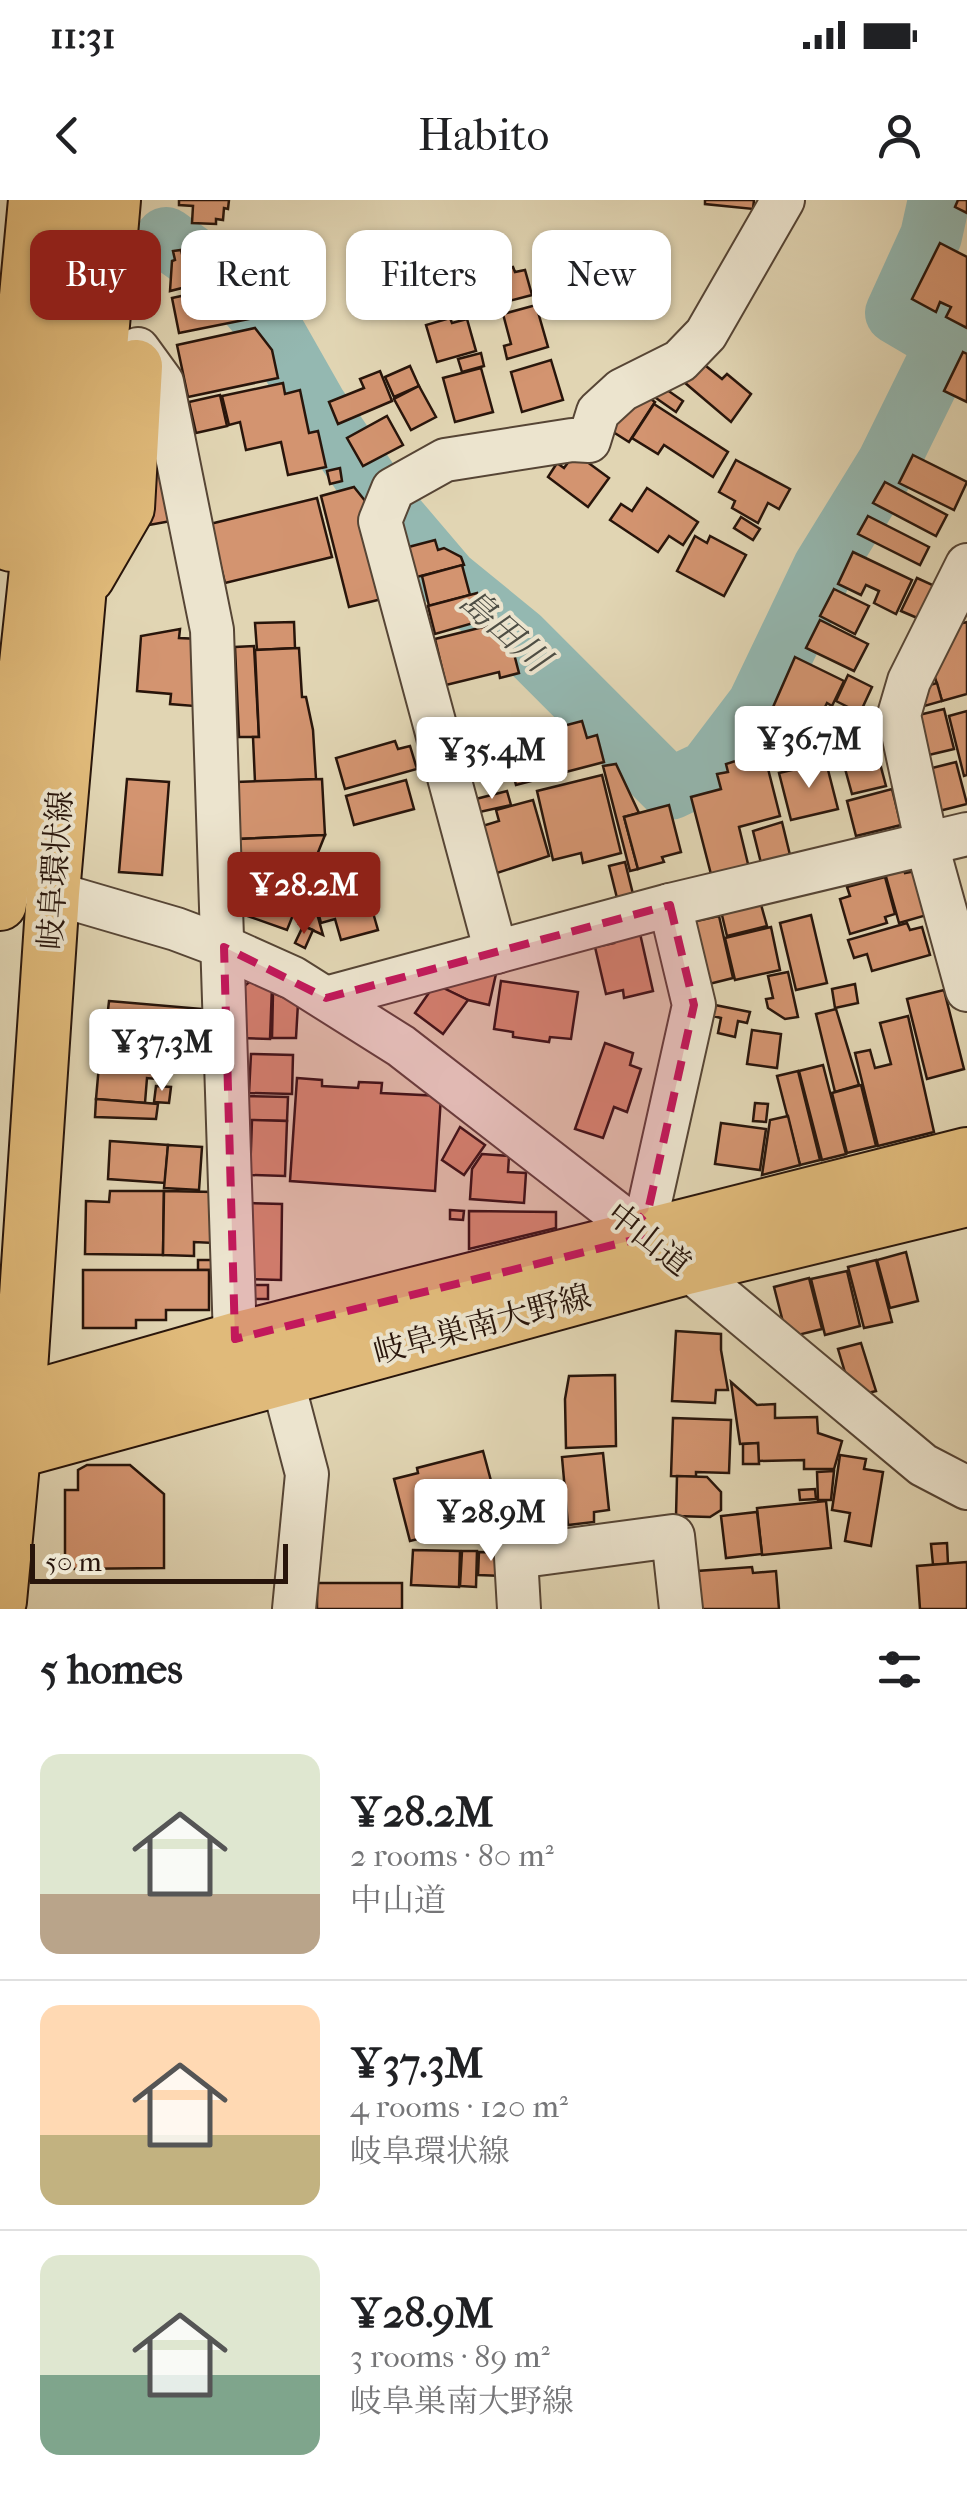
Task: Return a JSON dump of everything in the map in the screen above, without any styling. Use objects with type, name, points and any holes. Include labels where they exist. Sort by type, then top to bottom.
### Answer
[{"type":"main road","points":[[30,614],[11,596],[11,456],[35,200]]},
{"type":"main road","name":"岐阜環状線","points":[[1,881],[50,456],[73,200]]},
{"type":"main road","name":"岐阜環状線","points":[[0,1601],[8,1428],[114,200]]},
{"type":"main road","points":[[78,594],[128,508],[148,200]]},
{"type":"main road","name":"岐阜巣南大野線","points":[[8,1428],[234,1339],[638,1232],[967,1154]]},
{"type":"main road","name":"岐阜巣南大野線","points":[[8,1428],[282,1379],[687,1268],[967,1200]]},
{"type":"street","points":[[496,952],[380,522],[392,489],[445,460],[572,440],[589,441],[598,412],[622,390],[680,361],[706,334],[783,200]]},
{"type":"street","points":[[138,348],[162,382],[212,630],[234,1339]]},
{"type":"street","points":[[965,574],[909,680],[898,715],[947,839],[967,990]]},
{"type":"street","points":[[326,998],[670,906],[947,839]]},
{"type":"street","points":[[1,881],[53,893]]},
{"type":"street","name":"中山道","points":[[53,893],[224,947],[293,978],[401,1046],[687,1268],[924,1465],[967,1488]]},
{"type":"street","points":[[638,1232],[648,1210],[694,1004],[670,906]]},
{"type":"street","points":[[282,1379],[307,1474],[294,1609]]},
{"type":"street","points":[[520,1609],[516,1557],[673,1536],[681,1609]]},
{"type":"highlighted area","points":[[670,905],[694,1005],[648,1211],[632,1227],[645,1237],[235,1339],[224,947],[326,998]]},
{"type":"building","points":[[179,200],[229,200],[223,220],[216,219],[216,224],[192,223],[193,206],[179,205]]},
{"type":"building","points":[[705,200],[754,200],[753,209],[705,204]]},
{"type":"building","points":[[958,200],[967,200],[967,213],[955,207]]},
{"type":"building","points":[[940,243],[967,257],[967,328],[946,317],[951,307],[940,302],[936,312],[912,299]]},
{"type":"building","points":[[181,250],[181,288],[170,291],[175,260],[173,251]]},
{"type":"building","points":[[512,267],[515,272],[525,270],[532,295],[512,300]]},
{"type":"building","points":[[181,296],[181,320],[244,320],[179,333],[172,298]]},
{"type":"building","points":[[532,306],[532,320],[540,320],[548,347],[507,359],[504,346],[511,344],[505,320],[512,320],[512,312]]},
{"type":"building","points":[[467,320],[476,351],[437,362],[426,325]]},
{"type":"building","points":[[255,328],[272,350],[278,378],[188,397],[177,345]]},
{"type":"building","points":[[963,352],[967,354],[967,402],[944,391]]},
{"type":"building","points":[[481,353],[484,366],[462,372],[458,359]]},
{"type":"building","points":[[551,360],[563,400],[522,412],[511,372]]},
{"type":"building","points":[[701,362],[722,379],[727,374],[751,394],[731,422],[684,382]]},
{"type":"building","points":[[410,366],[419,386],[394,397],[385,377]]},
{"type":"building","points":[[481,368],[493,412],[455,422],[443,378]]},
{"type":"building","points":[[380,371],[392,401],[338,424],[329,402],[364,388],[360,379]]},
{"type":"building","points":[[283,383],[285,394],[300,390],[309,433],[318,431],[326,467],[288,475],[281,442],[246,450],[240,422],[229,425],[222,396]]},
{"type":"building","points":[[660,385],[683,401],[676,412],[653,396]]},
{"type":"building","points":[[419,386],[436,417],[411,430],[394,399]]},
{"type":"building","points":[[642,393],[655,402],[629,442],[610,430]]},
{"type":"building","points":[[220,395],[227,426],[196,433],[189,402]]},
{"type":"building","points":[[654,404],[728,452],[713,477],[664,445],[658,454],[632,438]]},
{"type":"building","points":[[387,416],[403,445],[363,466],[347,438]]},
{"type":"building","points":[[157,430],[182,519],[149,525]]},
{"type":"building","points":[[575,453],[609,478],[588,507],[548,477],[557,463],[564,468]]},
{"type":"building","points":[[913,455],[967,482],[954,510],[899,483]]},
{"type":"building","points":[[736,460],[790,489],[779,509],[768,503],[758,523],[732,508],[735,501],[719,492]]},
{"type":"building","points":[[340,468],[342,481],[330,484],[327,471]]},
{"type":"building","points":[[885,482],[947,515],[936,536],[873,503]]},
{"type":"building","points":[[354,487],[366,502],[390,597],[349,607],[321,496]]},
{"type":"building","points":[[647,488],[698,522],[683,545],[669,536],[658,552],[610,520],[621,504],[632,511]]},
{"type":"building","points":[[317,498],[332,557],[225,583],[210,524]]},
{"type":"building","points":[[868,516],[929,547],[920,565],[858,534]]},
{"type":"building","points":[[741,517],[760,529],[753,540],[734,528]]},
{"type":"building","points":[[695,536],[707,543],[710,536],[746,555],[724,596],[677,571]]},
{"type":"building","points":[[435,540],[438,550],[444,548],[461,557],[464,565],[409,579],[401,549]]},
{"type":"building","points":[[853,552],[912,580],[896,614],[874,603],[879,591],[866,585],[861,595],[838,584]]},
{"type":"building","points":[[462,565],[470,595],[429,606],[422,576]]},
{"type":"building","points":[[917,578],[937,587],[922,620],[901,611]]},
{"type":"building","points":[[834,589],[869,606],[855,634],[820,616]]},
{"type":"building","points":[[477,593],[484,620],[435,634],[428,606]]},
{"type":"building","points":[[820,620],[868,644],[854,671],[806,648]]},
{"type":"building","points":[[294,622],[295,648],[257,650],[255,623]]},
{"type":"building","points":[[967,622],[967,694],[942,701],[929,657],[943,628]]},
{"type":"building","points":[[495,624],[498,639],[504,638],[507,651],[513,650],[519,673],[500,678],[499,672],[446,685],[435,639]]},
{"type":"building","points":[[180,629],[179,638],[200,639],[194,706],[170,704],[171,694],[137,691],[141,636]]},
{"type":"building","points":[[254,646],[259,737],[239,737],[235,647]]},
{"type":"building","points":[[299,648],[302,697],[306,697],[313,730],[316,779],[255,782],[253,737],[259,737],[255,650]]},
{"type":"building","points":[[795,657],[844,681],[832,706],[827,703],[811,735],[770,714]]},
{"type":"building","points":[[848,675],[872,687],[860,713],[836,701]]},
{"type":"building","points":[[937,683],[942,701],[907,711],[915,689]]},
{"type":"building","points":[[944,709],[954,749],[916,758],[906,718]]},
{"type":"building","points":[[967,711],[967,775],[964,776],[949,716]]},
{"type":"building","points":[[582,721],[587,738],[597,735],[604,762],[516,785],[506,748],[519,745],[518,738]]},
{"type":"building","points":[[760,737],[780,816],[739,827],[749,868],[712,878],[691,797],[721,789],[717,774],[728,772],[726,764],[745,758],[741,742]]},
{"type":"building","points":[[395,741],[398,749],[410,746],[417,769],[345,789],[336,758]]},
{"type":"building","points":[[797,743],[799,752],[788,754],[786,746]]},
{"type":"building","points":[[878,756],[886,786],[852,794],[844,765]]},
{"type":"building","points":[[826,762],[838,809],[791,820],[779,773]]},
{"type":"building","points":[[956,762],[967,804],[923,815],[928,769]]},
{"type":"building","points":[[616,764],[639,813],[624,817],[638,869],[630,871],[603,766]]},
{"type":"building","points":[[602,775],[621,853],[583,863],[581,853],[553,860],[537,791]]},
{"type":"building","points":[[127,779],[169,782],[162,875],[119,872]]},
{"type":"building","points":[[322,779],[325,835],[238,839],[236,782]]},
{"type":"building","points":[[406,780],[414,809],[354,825],[346,796]]},
{"type":"building","points":[[892,789],[901,825],[856,836],[847,801]]},
{"type":"building","points":[[507,791],[511,805],[475,813],[472,800]]},
{"type":"building","points":[[533,800],[549,856],[497,873],[479,827],[499,821],[496,810]]},
{"type":"building","points":[[669,805],[681,852],[662,857],[664,862],[638,869],[624,817]]},
{"type":"building","points":[[782,822],[790,855],[761,863],[753,831]]},
{"type":"building","points":[[325,835],[287,930],[242,914],[238,839]]},
{"type":"building","points":[[357,857],[378,930],[341,940],[335,919],[321,923],[311,885],[322,882],[318,868]]},
{"type":"building","points":[[902,861],[905,873],[916,871],[927,915],[899,923],[883,866]]},
{"type":"building","points":[[625,862],[634,898],[618,902],[609,866]]},
{"type":"building","points":[[885,877],[895,914],[885,917],[887,923],[850,934],[840,899],[850,896],[847,887]]},
{"type":"building","points":[[311,892],[323,935],[299,924]]},
{"type":"building","points":[[760,901],[767,926],[727,936],[721,911]]},
{"type":"building","points":[[811,915],[827,983],[796,990],[780,923]]},
{"type":"building","points":[[719,916],[733,978],[697,987],[683,924]]},
{"type":"building","points":[[907,923],[910,930],[922,927],[930,955],[872,971],[867,954],[854,958],[848,940]]},
{"type":"building","points":[[303,926],[313,930],[305,948],[295,943]]},
{"type":"building","points":[[771,927],[780,970],[735,980],[725,938]]},
{"type":"building","points":[[639,929],[653,991],[624,998],[623,990],[606,994],[595,947],[614,943],[612,936]]},
{"type":"building","points":[[498,965],[489,1005],[435,984]]},
{"type":"building","points":[[788,972],[798,1017],[785,1019],[768,1008],[766,999],[773,998],[768,976]]},
{"type":"building","points":[[253,979],[272,987],[270,1039],[240,1038],[242,988]]},
{"type":"building","points":[[501,981],[578,992],[571,1039],[550,1037],[549,1042],[513,1037],[513,1032],[494,1029]]},
{"type":"building","points":[[435,984],[468,1000],[443,1034],[415,1013]]},
{"type":"building","points":[[855,984],[858,1003],[835,1008],[832,989]]},
{"type":"building","points":[[944,990],[964,1069],[927,1079],[907,999]]},
{"type":"building","points":[[273,993],[298,1003],[296,1038],[272,1038]]},
{"type":"building","points":[[109,1001],[226,1011],[206,1056],[187,1055],[188,1041],[151,1037],[149,1051],[104,1047]]},
{"type":"building","points":[[715,1005],[750,1012],[747,1023],[738,1021],[735,1037],[718,1033],[721,1018],[713,1016]]},
{"type":"building","points":[[836,1009],[859,1085],[835,1092],[816,1014]]},
{"type":"building","points":[[908,1016],[934,1132],[878,1146],[855,1053],[870,1050],[875,1068],[891,1064],[880,1023]]},
{"type":"building","points":[[752,1030],[781,1034],[777,1068],[747,1064]]},
{"type":"building","points":[[605,1043],[633,1053],[630,1065],[641,1069],[627,1112],[614,1107],[603,1138],[575,1129]]},
{"type":"building","points":[[100,1054],[169,1059],[168,1080],[147,1078],[145,1103],[96,1099]]},
{"type":"building","points":[[251,1054],[293,1055],[292,1094],[249,1093]]},
{"type":"building","points":[[823,1065],[846,1154],[822,1160],[799,1071]]},
{"type":"building","points":[[798,1071],[820,1160],[800,1165],[777,1076]]},
{"type":"building","points":[[297,1078],[322,1080],[322,1086],[358,1088],[359,1082],[382,1083],[381,1093],[441,1096],[435,1191],[290,1181]]},
{"type":"building","points":[[861,1085],[876,1146],[847,1153],[832,1093]]},
{"type":"building","points":[[156,1086],[171,1087],[169,1103],[154,1102]]},
{"type":"building","points":[[245,1096],[288,1097],[287,1121],[245,1120]]},
{"type":"building","points":[[96,1099],[158,1104],[156,1119],[95,1117]]},
{"type":"building","points":[[755,1103],[768,1104],[766,1122],[753,1121]]},
{"type":"building","points":[[788,1116],[800,1165],[762,1175],[770,1120]]},
{"type":"building","points":[[252,1120],[287,1121],[285,1176],[250,1175]]},
{"type":"building","points":[[721,1123],[766,1129],[760,1170],[715,1164]]},
{"type":"building","points":[[460,1127],[485,1145],[464,1175],[442,1160]]},
{"type":"building","points":[[110,1141],[168,1145],[165,1183],[108,1179]]},
{"type":"building","points":[[168,1145],[202,1147],[199,1190],[164,1188]]},
{"type":"building","points":[[482,1154],[509,1156],[508,1172],[526,1173],[524,1203],[470,1199],[472,1169]]},
{"type":"building","points":[[110,1191],[164,1191],[163,1255],[85,1254],[86,1201],[109,1202]]},
{"type":"building","points":[[164,1191],[215,1192],[214,1243],[194,1242],[194,1256],[163,1255]]},
{"type":"building","points":[[247,1203],[282,1204],[281,1280],[245,1279]]},
{"type":"building","points":[[450,1210],[464,1211],[463,1220],[450,1219]]},
{"type":"building","points":[[469,1211],[556,1212],[556,1228],[469,1249]]},
{"type":"building","points":[[906,1252],[918,1301],[890,1308],[877,1260]]},
{"type":"building","points":[[198,1260],[221,1260],[221,1270],[198,1270]]},
{"type":"building","points":[[876,1260],[892,1322],[864,1328],[848,1267]]},
{"type":"building","points":[[83,1270],[209,1270],[209,1310],[166,1310],[166,1320],[136,1320],[136,1328],[83,1328]]},
{"type":"building","points":[[847,1271],[860,1326],[825,1335],[811,1279]]},
{"type":"building","points":[[809,1278],[822,1329],[798,1335],[783,1322],[774,1287]]},
{"type":"building","points":[[245,1285],[268,1285],[268,1299],[245,1299]]},
{"type":"building","points":[[676,1331],[721,1334],[728,1390],[716,1390],[715,1403],[672,1401]]},
{"type":"building","points":[[861,1343],[876,1391],[864,1394],[847,1379],[838,1349]]},
{"type":"building","points":[[615,1375],[616,1446],[566,1448],[565,1399],[569,1376]]},
{"type":"building","points":[[731,1382],[757,1405],[775,1404],[775,1418],[817,1417],[818,1433],[842,1441],[834,1469],[804,1469],[804,1460],[758,1461],[758,1443],[740,1444]]},
{"type":"building","points":[[673,1418],[731,1420],[729,1473],[671,1476]]},
{"type":"building","points":[[758,1443],[759,1464],[743,1464],[743,1444]]},
{"type":"building","points":[[483,1451],[501,1518],[410,1541],[394,1479],[418,1473],[417,1468]]},
{"type":"building","points":[[603,1453],[609,1510],[594,1512],[594,1522],[568,1525],[562,1457]]},
{"type":"building","points":[[840,1455],[866,1459],[864,1469],[883,1472],[871,1546],[845,1541],[850,1513],[832,1510]]},
{"type":"building","points":[[87,1465],[130,1465],[164,1494],[164,1568],[65,1569],[65,1490],[78,1490],[78,1470]]},
{"type":"building","points":[[834,1471],[831,1500],[818,1500],[817,1472]]},
{"type":"building","points":[[677,1476],[707,1477],[721,1492],[721,1510],[710,1517],[676,1516]]},
{"type":"building","points":[[815,1489],[816,1499],[800,1500],[799,1490]]},
{"type":"building","points":[[826,1501],[831,1548],[762,1555],[757,1508]]},
{"type":"building","points":[[757,1512],[762,1554],[726,1558],[721,1516]]},
{"type":"building","points":[[947,1543],[948,1564],[933,1565],[931,1544]]},
{"type":"building","points":[[413,1550],[460,1551],[459,1587],[411,1585]]},
{"type":"building","points":[[462,1551],[477,1551],[476,1587],[460,1586]]},
{"type":"building","points":[[479,1552],[504,1553],[503,1576],[478,1575]]},
{"type":"building","points":[[967,1562],[967,1609],[920,1609],[917,1566]]},
{"type":"building","points":[[752,1567],[753,1573],[776,1571],[779,1609],[700,1609],[697,1571]]},
{"type":"building","points":[[317,1583],[402,1583],[402,1609],[317,1609]]},
{"type":"waterway","name":"島田川","points":[[166,238],[236,288],[274,332],[316,406],[384,505],[448,580],[519,638],[670,789],[708,771],[758,705],[824,567],[888,463],[947,343],[896,313],[931,236],[939,200]]}]
